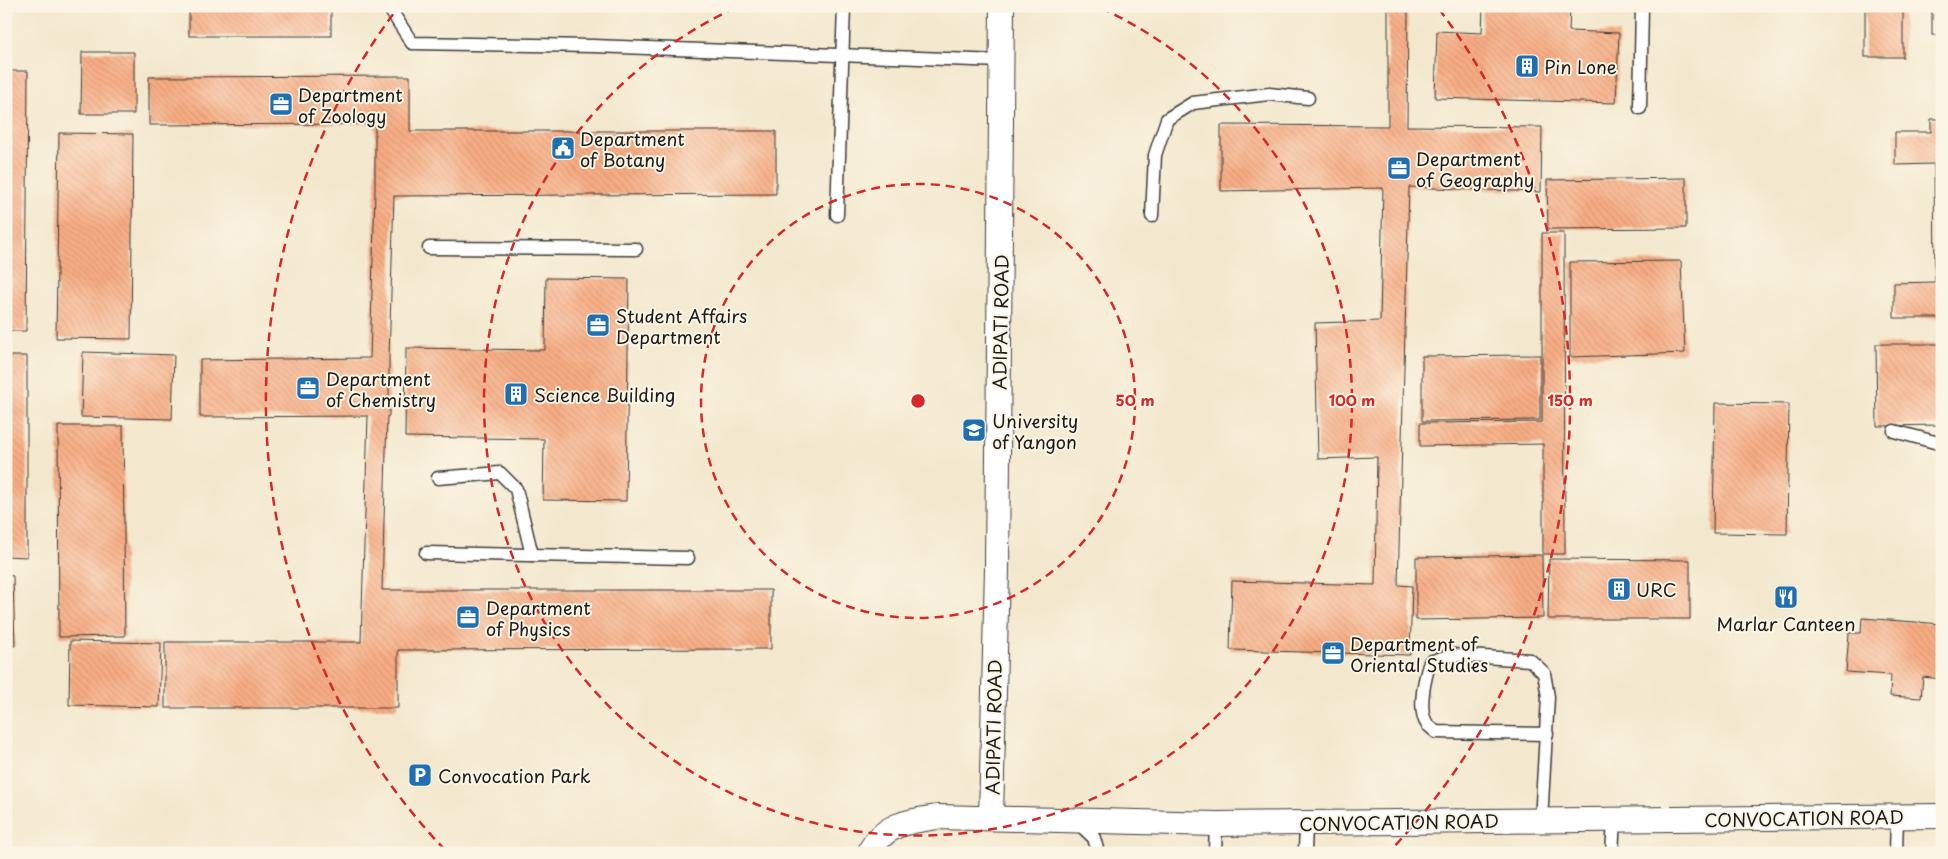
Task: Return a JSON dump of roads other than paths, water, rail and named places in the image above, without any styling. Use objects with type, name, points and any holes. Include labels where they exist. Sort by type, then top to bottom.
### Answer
[{"type":"street","name":"ADIPATI ROAD","points":[[991,817],[997,568],[1002,6]]},
{"type":"street","name":"CONVOCATION ROAD","points":[[870,853],[874,844],[898,824],[938,817],[1216,824],[1942,816]]},
{"type":"lane","points":[[388,6],[412,44],[603,47],[1001,61]]},
{"type":"lane","points":[[837,215],[844,6]]},
{"type":"lane","points":[[1640,108],[1642,6]]},
{"type":"lane","points":[[1152,216],[1155,155],[1167,119],[1193,103],[1269,94],[1308,98]]},
{"type":"lane","points":[[429,248],[636,249]]},
{"type":"lane","points":[[1894,431],[1942,444]]},
{"type":"lane","points":[[438,478],[500,473],[516,489],[532,555]]},
{"type":"lane","points":[[426,553],[688,558]]},
{"type":"lane","points":[[1541,821],[1547,734],[1548,696],[1544,673],[1530,660],[1452,655],[1430,662],[1425,680],[1422,711],[1426,723],[1436,732],[1547,734]]},
{"type":"lane","points":[[1896,853],[1897,817]]},
{"type":"lane","points":[[1076,820],[1094,838],[1098,853]]},
{"type":"lane","points":[[1612,853],[1614,820]]},
{"type":"lane","points":[[1305,853],[1306,823]]},
{"type":"lane","points":[[882,853],[881,850],[898,824]]},
{"type":"lane","points":[[1215,853],[1216,824]]},
{"type":"place","name":"Pin Lone","points":[[1527,66]]},
{"type":"place","name":"Department of Zoology","points":[[281,104]]},
{"type":"place","name":"Department of Botany","points":[[563,148]]},
{"type":"place","name":"Department of Geography","points":[[1399,168]]},
{"type":"place","name":"Student Affairs Department","points":[[598,325]]},
{"type":"place","name":"Department of Chemistry","points":[[308,388]]},
{"type":"place","name":"Science Building","points":[[516,394]]},
{"type":"place","name":"University of Yangon","points":[[974,430]]},
{"type":"place","name":"URC","points":[[1619,589]]},
{"type":"place","name":"Marlar Canteen","points":[[1786,597]]},
{"type":"place","name":"Department of Physics","points":[[468,617]]},
{"type":"place","name":"Department of Oriental Studies","points":[[1333,653]]},
{"type":"place","name":"Convocation Park","points":[[420,775]]}]
